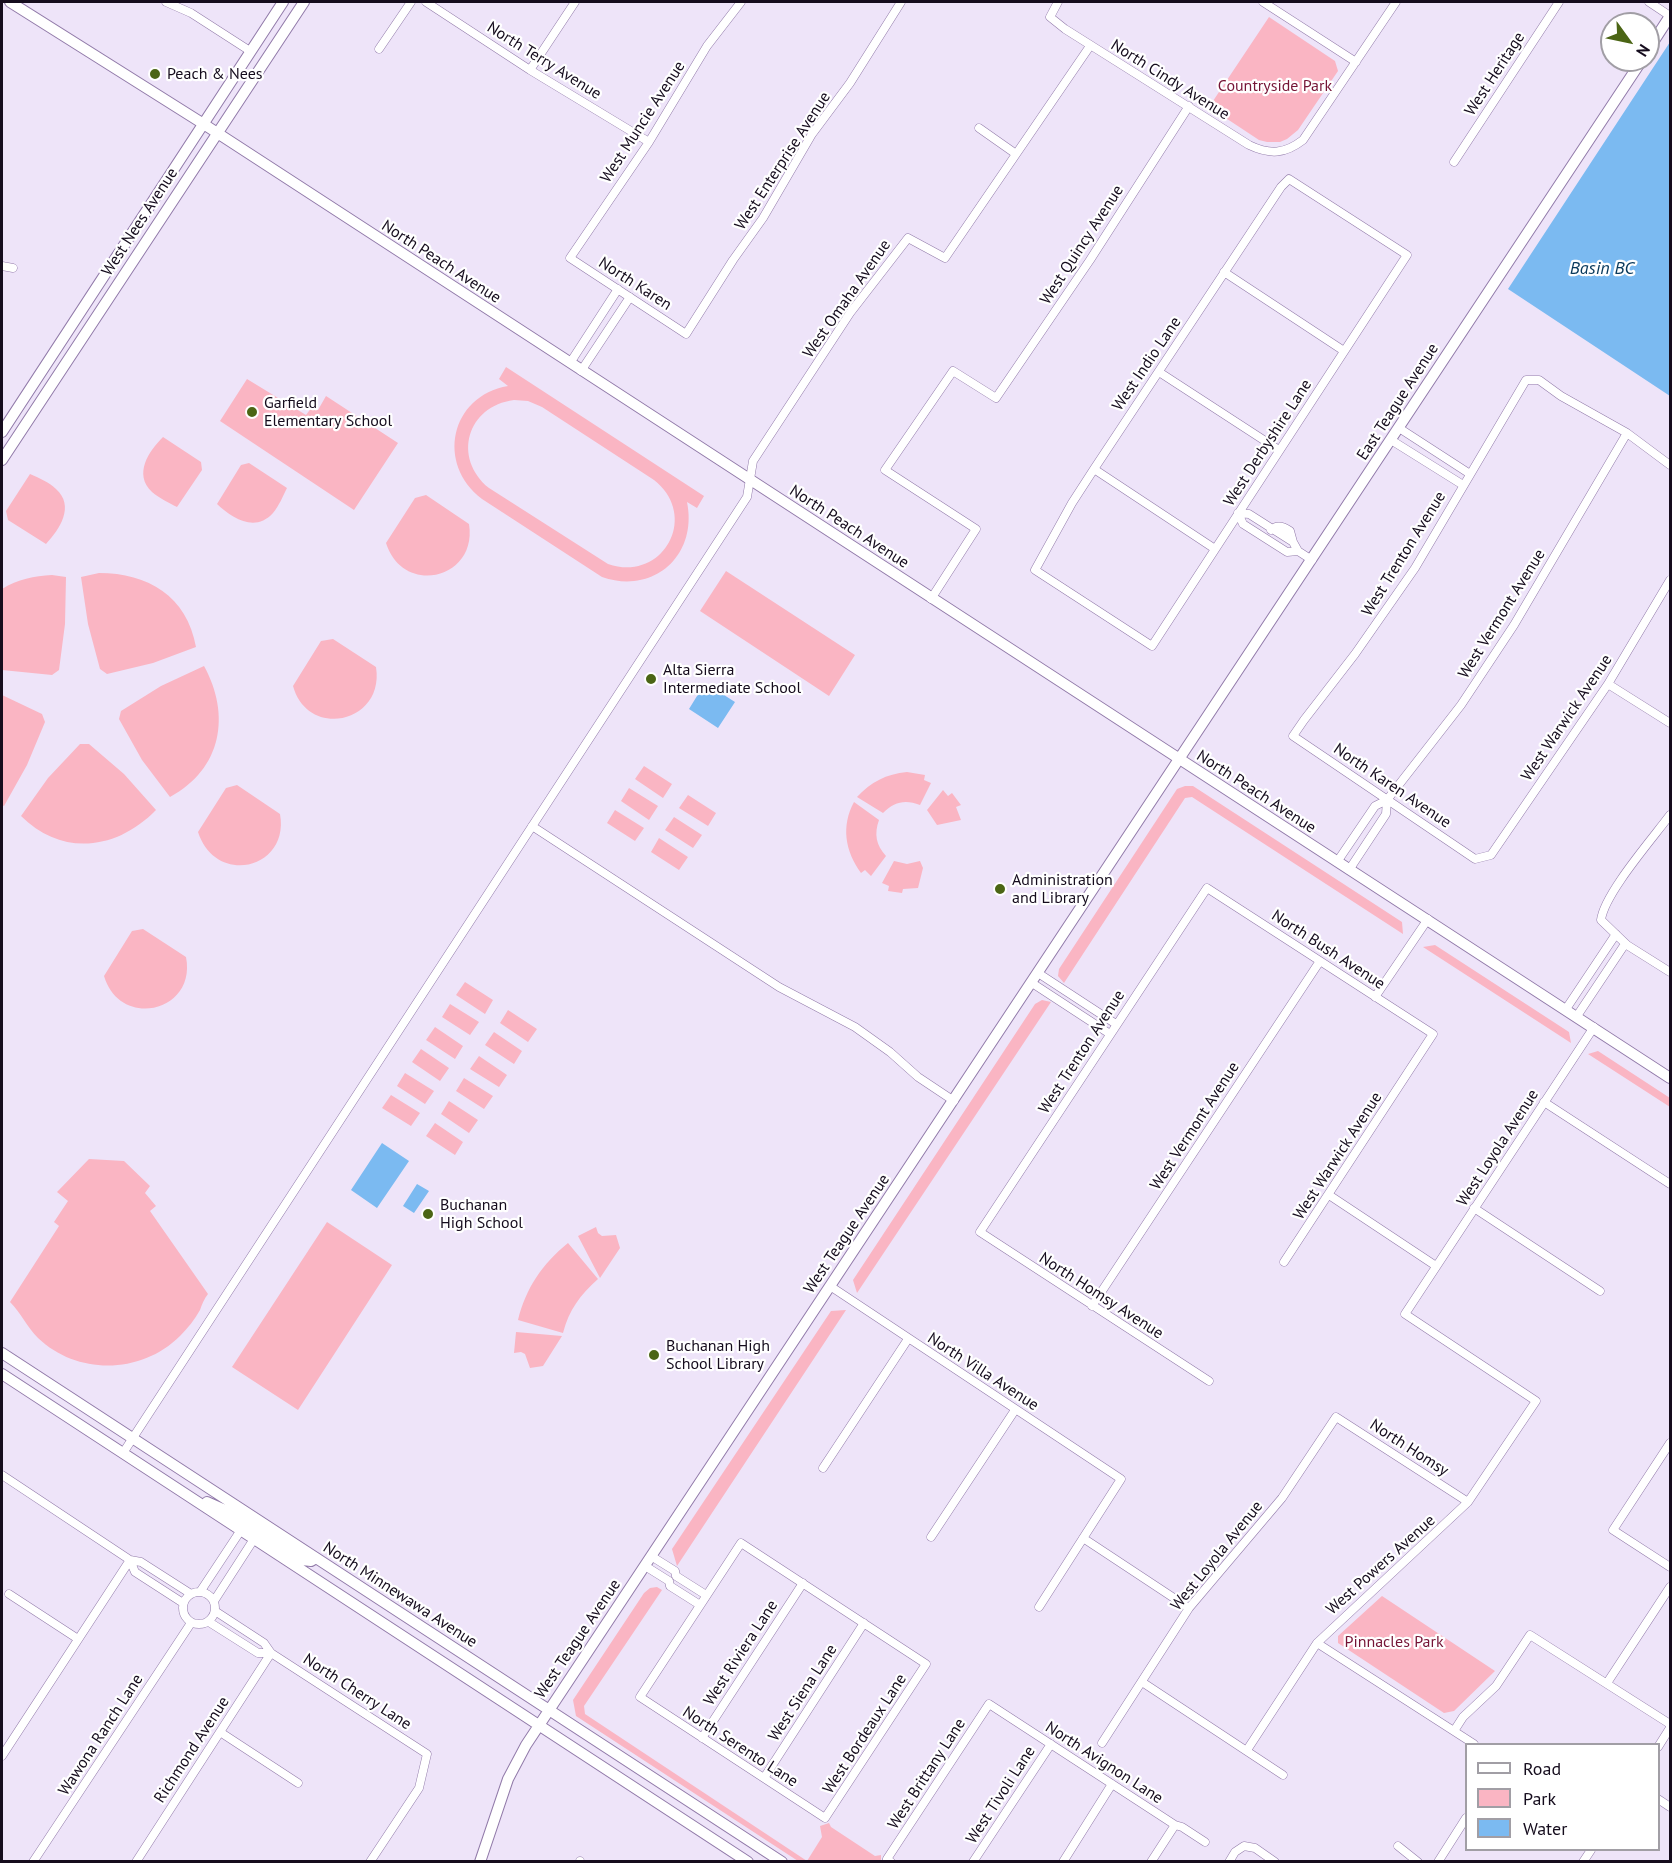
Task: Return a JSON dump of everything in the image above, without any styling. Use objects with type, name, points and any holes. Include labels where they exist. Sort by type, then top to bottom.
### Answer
[{"type":"street","name":"North Peach Avenue","points":[[10,2],[202,123],[1671,1078]]},
{"type":"street","points":[[166,2],[191,13],[250,51]]},
{"type":"street","name":"West Nees Avenue","points":[[3,428],[283,2]]},
{"type":"street","name":"West Nees Avenue","points":[[2,460],[304,2]]},
{"type":"street","points":[[379,49],[411,2]]},
{"type":"street","name":"North Terry Avenue","points":[[426,2],[530,70],[649,142]]},
{"type":"street","points":[[530,70],[575,2]]},
{"type":"street","name":"West Muncie Avenue","points":[[570,258],[649,142],[707,46],[741,2]]},
{"type":"street","name":"West Enterprise Avenue","points":[[686,334],[763,218],[812,134],[850,83],[901,2]]},
{"type":"street","name":"North Cindy Avenue","points":[[1058,2],[1050,17],[1090,46],[1260,151],[1280,152],[1304,140],[1356,62]]},
{"type":"street","points":[[1263,2],[1356,62],[1396,2]]},
{"type":"street","name":"West Heritage","points":[[1454,162],[1559,2]]},
{"type":"street","points":[[1649,2],[1671,16],[1660,32]]},
{"type":"street","name":"West Omaha Avenue","points":[[749,480],[753,461],[850,313],[897,250],[908,238],[945,258],[1090,46]]},
{"type":"street","name":"East Teague Avenue","points":[[1180,760],[1634,72]]},
{"type":"street","name":"West Quincy Avenue","points":[[931,598],[976,529],[885,471],[953,371],[996,398],[1090,260],[1189,106]]},
{"type":"street","points":[[979,128],[1016,154]]},
{"type":"street","name":"West Indio Lane","points":[[1152,646],[1035,570],[1072,503],[1094,469],[1281,187],[1289,179],[1407,255]]},
{"type":"street","name":"West Derbyshire Lane","points":[[1152,646],[1407,255]]},
{"type":"street","name":"North Karen","points":[[570,258],[686,334]]},
{"type":"street","points":[[2,267],[13,268]]},
{"type":"street","points":[[1224,272],[1344,351]]},
{"type":"street","points":[[570,363],[618,289]]},
{"type":"street","points":[[581,370],[630,297]]},
{"type":"street","points":[[1159,372],[1279,450]]},
{"type":"street","name":"West Trenton Avenue","points":[[1293,736],[1355,654],[1415,568],[1526,380],[1539,380],[1561,396],[1628,433]]},
{"type":"street","points":[[1399,428],[1470,474]]},
{"type":"street","points":[[1628,433],[1671,465]]},
{"type":"street","name":"West Vermont Avenue","points":[[1338,862],[1375,806],[1387,800],[1461,705],[1514,625],[1628,433]]},
{"type":"street","points":[[1391,440],[1463,485]]},
{"type":"street","points":[[1094,469],[1215,549]]},
{"type":"street","points":[[123,1454],[747,497],[749,480]]},
{"type":"street","points":[[1298,551],[1287,552],[1243,524],[1238,513],[1249,514],[1293,542],[1298,551],[1312,560]]},
{"type":"street","points":[[1265,538],[1272,529]]},
{"type":"street","name":"West Warwick Avenue","points":[[1475,859],[1491,855],[1608,684],[1671,580]]},
{"type":"street","points":[[1608,684],[1671,723]]},
{"type":"street","name":"North Karen Avenue","points":[[1293,736],[1475,859]]},
{"type":"street","name":"West Teague Avenue","points":[[480,1862],[508,1779],[539,1725],[1180,760]]},
{"type":"street","name":"West Vermont Avenue","points":[[1349,870],[1386,814],[1387,800]]},
{"type":"street","points":[[1671,815],[1616,888],[1602,909],[1601,920],[1625,944],[1671,972]]},
{"type":"street","points":[[532,826],[779,987],[855,1027],[890,1052],[918,1077],[954,1101]]},
{"type":"street","name":"West Trenton Avenue","points":[[980,1232],[1207,888]]},
{"type":"street","name":"North Bush Avenue","points":[[1207,888],[1433,1034]]},
{"type":"street","points":[[1375,997],[1428,919]]},
{"type":"street","points":[[1566,1009],[1616,934]]},
{"type":"street","points":[[1577,1016],[1625,944]]},
{"type":"street","name":"West Vermont Avenue","points":[[1092,1306],[1320,961]]},
{"type":"street","points":[[1035,978],[1116,1024]]},
{"type":"street","points":[[1035,978],[1110,1034]]},
{"type":"street","name":"West Loyola Avenue","points":[[1536,1401],[1405,1314],[1594,1027]]},
{"type":"street","name":"West Warwick Avenue","points":[[1284,1263],[1433,1034]]},
{"type":"street","points":[[1545,1102],[1671,1184]]},
{"type":"street","points":[[1329,1195],[1436,1266]]},
{"type":"street","points":[[1474,1208],[1600,1291]]},
{"type":"street","name":"North Homsy Avenue","points":[[980,1232],[1209,1381]]},
{"type":"street","name":"North Villa Avenue","points":[[830,1286],[1121,1479],[1083,1538]]},
{"type":"street","points":[[824,1468],[908,1339]]},
{"type":"street","name":"North Minnewawa Avenue","points":[[2,1353],[782,1862]]},
{"type":"street","name":"North Minnewawa Avenue","points":[[2,1374],[748,1862]]},
{"type":"street","name":"West Powers Avenue","points":[[1246,1750],[1317,1643],[1468,1502],[1536,1401]]},
{"type":"street","points":[[931,1537],[1015,1410]]},
{"type":"street","name":"West Loyola Avenue","points":[[1102,1743],[1189,1608],[1282,1498],[1336,1417]]},
{"type":"street","name":"North Homsy","points":[[1336,1417],[1468,1502]]},
{"type":"street","points":[[1671,1443],[1612,1530],[1671,1567]]},
{"type":"street","points":[[2,1475],[130,1560],[141,1562],[191,1594]]},
{"type":"street","points":[[184,1493],[225,1510],[302,1560],[311,1561],[316,1558]]},
{"type":"street","points":[[200,1592],[241,1530]]},
{"type":"street","points":[[1039,1607],[1083,1538],[1189,1608]]},
{"type":"street","points":[[214,1601],[208,1595],[200,1592],[191,1594],[183,1603],[183,1612],[191,1623],[200,1625],[209,1622],[215,1611],[214,1601],[254,1539]]},
{"type":"street","points":[[645,1566],[669,1581],[670,1586],[700,1605],[741,1543],[864,1623]]},
{"type":"street","points":[[651,1556],[675,1571],[676,1576],[706,1595]]},
{"type":"street","points":[[130,1560],[135,1572],[183,1603]]},
{"type":"street","points":[[2,1756],[130,1560]]},
{"type":"street","name":"West Riviera Lane","points":[[702,1738],[803,1583]]},
{"type":"street","points":[[1607,1683],[1671,1587]]},
{"type":"street","points":[[9,1594],[78,1640]]},
{"type":"street","name":"North Serento Lane","points":[[700,1605],[639,1697],[825,1818]]},
{"type":"street","name":"North Cherry Lane","points":[[215,1611],[264,1643],[271,1653],[428,1754],[418,1788],[370,1862]]},
{"type":"street","name":"North Cherry Lane","points":[[209,1622],[258,1653],[271,1653]]},
{"type":"street","name":"Wawona Ranch Lane","points":[[33,1862],[191,1623]]},
{"type":"street","name":"West Bordeaux Lane","points":[[825,1818],[926,1664],[864,1623]]},
{"type":"street","name":"West Siena Lane","points":[[764,1778],[864,1623]]},
{"type":"street","points":[[1454,1731],[1463,1717],[1496,1686],[1530,1635],[1671,1726],[1660,1745]]},
{"type":"street","points":[[1317,1643],[1472,1743]]},
{"type":"street","name":"Richmond Avenue","points":[[136,1862],[271,1653]]},
{"type":"street","points":[[1142,1682],[1283,1775]]},
{"type":"street","name":"North Avignon Lane","points":[[988,1704],[1205,1842]]},
{"type":"street","name":"West Brittany Lane","points":[[889,1860],[988,1704]]},
{"type":"street","points":[[220,1732],[298,1783]]},
{"type":"street","name":"West Tivoli Lane","points":[[973,1862],[1051,1744]]},
{"type":"street","points":[[1063,1862],[1112,1784]]},
{"type":"street","points":[[1438,1862],[1465,1821]]},
{"type":"street","points":[[1151,1862],[1175,1825]]},
{"type":"street","points":[[1229,1862],[1235,1852],[1244,1846],[1255,1848],[1275,1862]]},
{"type":"street","points":[[1398,1846],[1418,1862]]},
{"type":"green space","name":"Countryside Park","points":[[1269,17],[1335,61],[1338,71],[1298,130],[1280,142],[1259,140],[1209,107]]},
{"type":"green space","points":[[506,367],[704,496],[697,508],[687,502],[689,521],[686,539],[668,566],[654,575],[638,580],[621,581],[602,577],[482,499],[468,485],[458,468],[455,451],[456,433],[462,417],[473,403],[488,392],[508,386],[499,379]],"holes":[[[514,400],[528,401],[542,407],[654,480],[667,495],[674,511],[674,527],[669,543],[659,555],[645,564],[628,567],[608,564],[489,488],[478,476],[468,449],[470,435],[476,423],[485,412],[498,404]]]},
{"type":"green space","points":[[247,379],[306,415],[312,407],[318,410],[326,396],[398,443],[354,510],[220,421]]},
{"type":"green space","points":[[163,437],[201,462],[202,470],[177,507],[152,492],[144,478],[143,470],[148,456]]},
{"type":"green space","points":[[249,463],[287,488],[273,513],[266,519],[251,523],[237,518],[217,504],[241,465]]},
{"type":"green space","points":[[30,474],[53,487],[62,496],[64,503],[65,510],[60,524],[46,544],[8,520],[6,511]]},
{"type":"green space","points":[[426,495],[469,524],[469,543],[462,558],[451,568],[437,574],[422,575],[407,571],[395,560],[386,543],[415,498]]},
{"type":"green space","points":[[726,571],[855,655],[829,696],[700,611]]},
{"type":"green space","points":[[99,573],[134,577],[162,591],[184,614],[196,647],[153,663],[107,674],[100,669],[88,624],[81,577]]},
{"type":"green space","points":[[52,575],[66,577],[65,624],[59,670],[52,675],[2,670],[2,589],[26,579]]},
{"type":"green space","points":[[333,639],[376,667],[376,686],[369,701],[358,712],[343,718],[328,718],[314,714],[301,703],[293,686],[321,641]]},
{"type":"green space","points":[[204,666],[217,703],[219,722],[217,739],[211,756],[201,772],[170,797],[142,760],[119,719],[121,711],[161,686]]},
{"type":"green space","points":[[2,695],[42,714],[45,722],[27,765],[4,806],[2,805]]},
{"type":"green space","points":[[80,744],[89,744],[124,774],[156,810],[124,834],[89,843],[71,843],[54,838],[37,829],[21,816],[48,778]]},
{"type":"green space","points":[[644,766],[672,784],[663,798],[635,779]]},
{"type":"green space","points":[[907,772],[925,775],[924,780],[931,783],[920,805],[909,802],[900,803],[891,806],[883,813],[857,797],[879,780]]},
{"type":"green space","points":[[237,785],[280,814],[280,833],[274,848],[263,858],[249,864],[234,865],[220,860],[207,849],[198,832],[226,788]]},
{"type":"green space","points":[[1193,786],[1402,922],[1403,934],[1192,797],[1185,798],[1064,983],[1058,976],[1059,969],[1177,789]]},
{"type":"green space","points":[[629,788],[658,806],[649,820],[621,801]]},
{"type":"green space","points":[[943,790],[948,796],[952,793],[961,805],[956,807],[961,820],[937,825],[927,810]]},
{"type":"green space","points":[[688,795],[716,813],[708,826],[679,808]]},
{"type":"green space","points":[[854,802],[879,820],[877,839],[886,856],[871,876],[865,870],[861,873],[848,847],[847,820]]},
{"type":"green space","points":[[615,810],[644,828],[635,841],[607,823]]},
{"type":"green space","points":[[674,817],[702,835],[693,848],[665,830]]},
{"type":"green space","points":[[659,838],[688,857],[679,870],[651,852]]},
{"type":"green space","points":[[894,861],[907,864],[920,861],[923,868],[918,888],[903,889],[902,893],[888,891],[889,886],[882,883]]},
{"type":"green space","points":[[143,929],[186,957],[186,976],[180,991],[169,1001],[155,1007],[140,1008],[125,1004],[113,993],[104,976],[132,931]]},
{"type":"green space","points":[[1435,945],[1569,1032],[1571,1043],[1423,947]]},
{"type":"green space","points":[[465,982],[493,1000],[485,1014],[456,995]]},
{"type":"green space","points":[[1042,1000],[1051,1002],[857,1293],[853,1280],[1035,1004]]},
{"type":"green space","points":[[450,1004],[479,1022],[470,1035],[442,1017]]},
{"type":"green space","points":[[508,1010],[537,1029],[528,1042],[500,1023]]},
{"type":"green space","points":[[435,1027],[463,1046],[455,1059],[426,1040]]},
{"type":"green space","points":[[494,1032],[522,1051],[514,1064],[485,1045]]},
{"type":"green space","points":[[421,1049],[449,1068],[440,1081],[412,1062]]},
{"type":"green space","points":[[1598,1051],[1670,1098],[1670,1107],[1588,1054]]},
{"type":"green space","points":[[479,1056],[507,1075],[499,1087],[470,1069]]},
{"type":"green space","points":[[405,1073],[434,1091],[425,1104],[397,1086]]},
{"type":"green space","points":[[464,1078],[493,1096],[484,1109],[456,1091]]},
{"type":"green space","points":[[391,1095],[420,1113],[411,1126],[382,1108]]},
{"type":"green space","points":[[449,1101],[478,1120],[469,1133],[441,1114]]},
{"type":"green space","points":[[435,1123],[463,1142],[455,1155],[426,1136]]},
{"type":"green space","points":[[89,1159],[124,1161],[150,1186],[145,1193],[156,1206],[150,1211],[208,1294],[189,1327],[165,1349],[147,1358],[110,1366],[72,1359],[54,1350],[34,1334],[10,1302],[59,1226],[54,1222],[68,1201],[57,1192]]},
{"type":"green space","points":[[327,1222],[392,1265],[298,1410],[232,1367]]},
{"type":"green space","points":[[596,1227],[602,1236],[616,1235],[620,1248],[600,1278],[578,1236]]},
{"type":"green space","points":[[568,1243],[598,1279],[576,1303],[563,1333],[518,1320],[521,1308],[536,1277],[550,1259]]},
{"type":"green space","points":[[846,1310],[677,1566],[672,1549],[831,1311]]},
{"type":"green space","points":[[516,1332],[562,1336],[543,1366],[530,1368],[525,1354],[514,1353]]},
{"type":"green space","points":[[657,1587],[662,1590],[584,1706],[585,1714],[807,1861],[798,1861],[576,1716],[573,1700],[644,1593],[650,1588]]},
{"type":"green space","name":"Pinnacles Park","points":[[1382,1596],[1495,1671],[1454,1711],[1444,1713],[1338,1643],[1338,1636]]},
{"type":"green space","points":[[829,1823],[831,1827],[875,1856],[881,1855],[881,1861],[807,1861],[822,1837],[820,1826]]},
{"type":"water","name":"Basin BC","points":[[1670,42],[1670,396],[1508,289],[1650,72],[1660,72],[1660,57]]},
{"type":"water","points":[[705,683],[735,702],[718,728],[689,709]]},
{"type":"water","points":[[382,1143],[409,1161],[377,1208],[351,1190]]},
{"type":"water","points":[[417,1184],[429,1191],[414,1213],[403,1206]]},
{"type":"place","name":"Peach & Nees","points":[[155,74]]},
{"type":"place","name":"Garfield Elementary School","points":[[252,412]]},
{"type":"place","name":"Alta Sierra Intermediate School","points":[[651,679]]},
{"type":"place","name":"Administration and Library","points":[[1000,889]]},
{"type":"place","name":"Buchanan High School","points":[[428,1214]]},
{"type":"place","name":"Buchanan High School Library","points":[[654,1355]]}]
